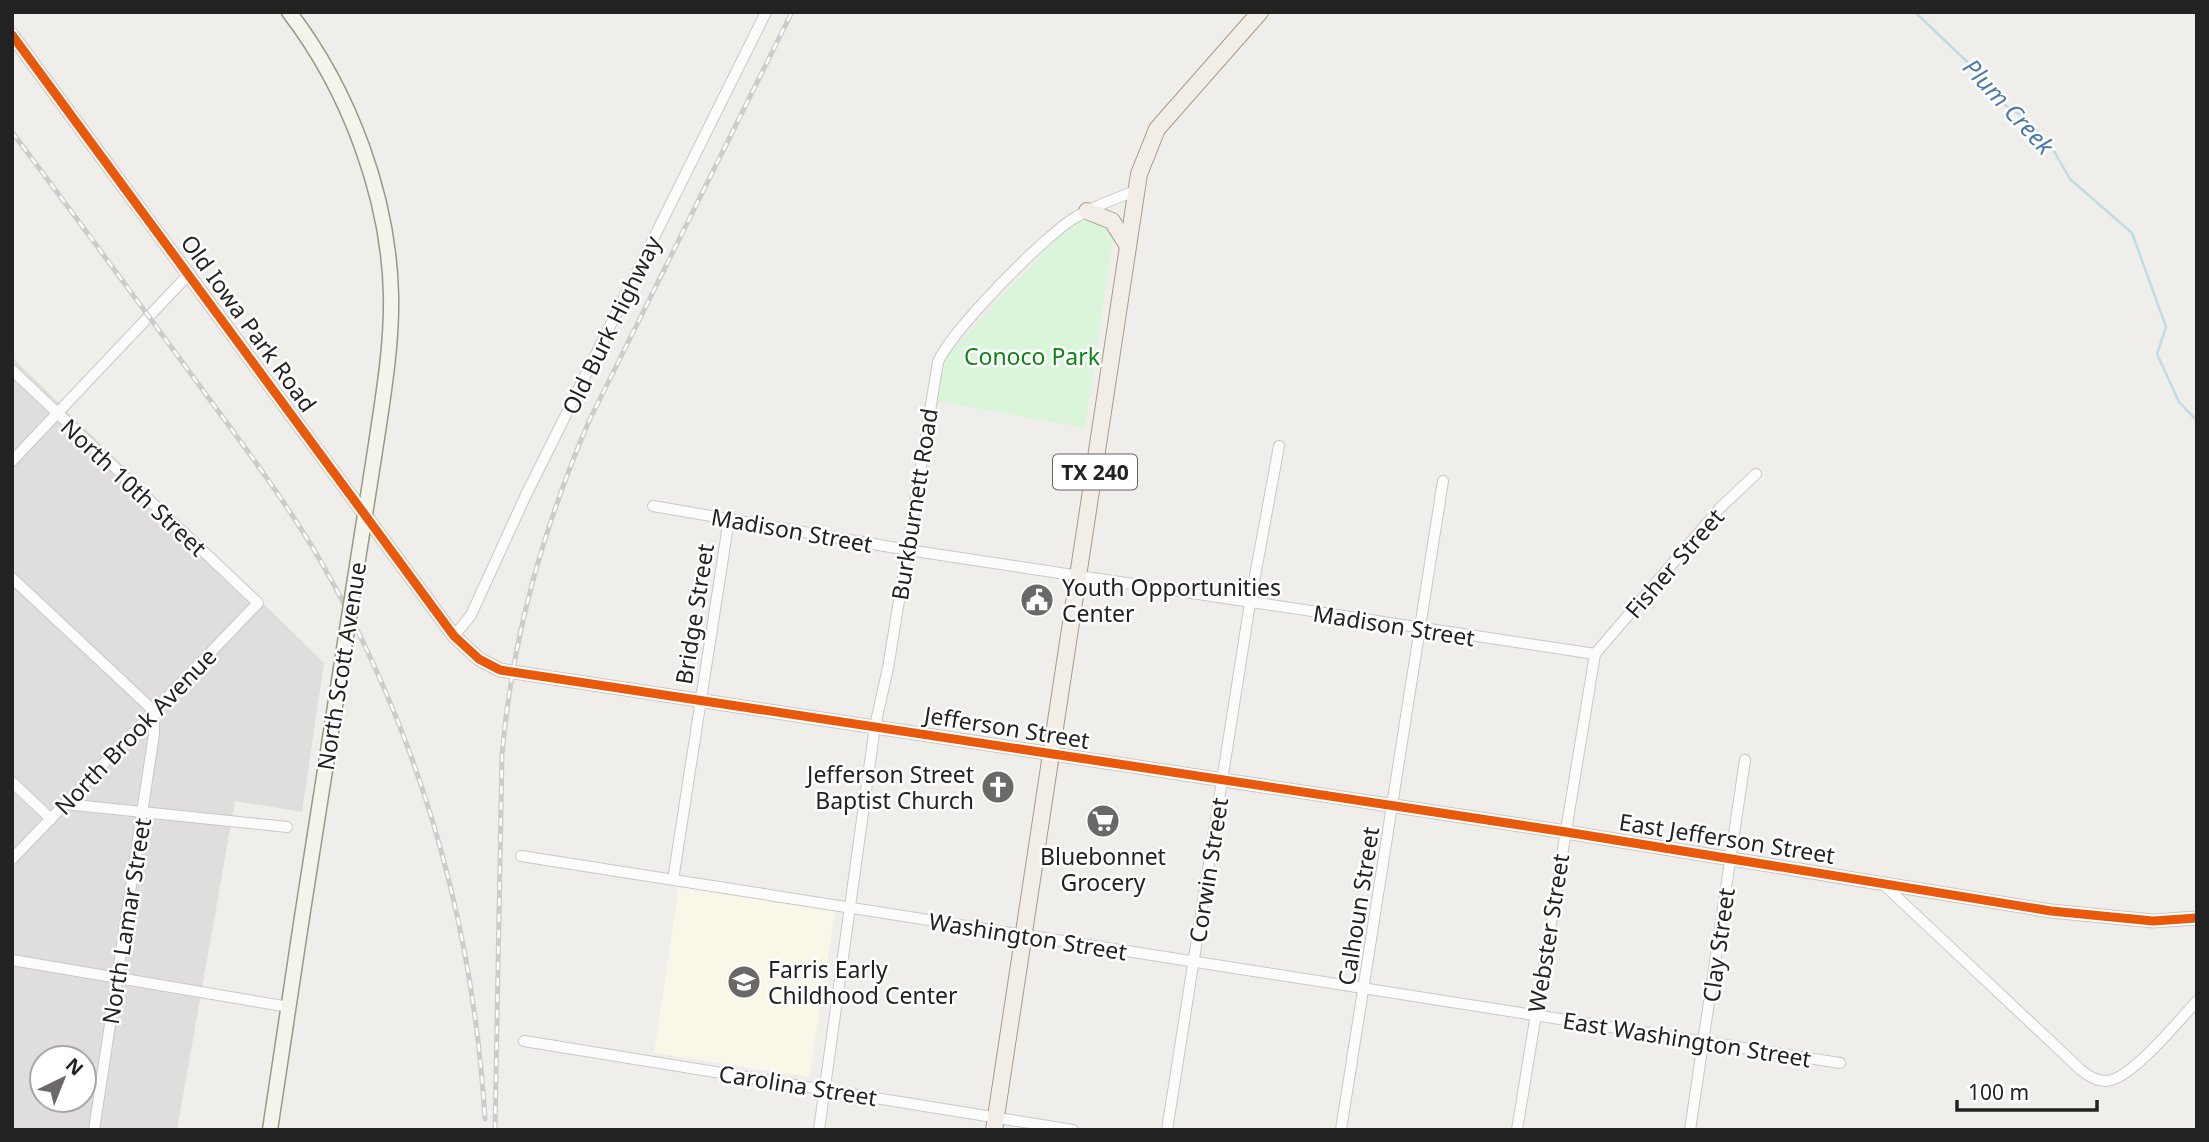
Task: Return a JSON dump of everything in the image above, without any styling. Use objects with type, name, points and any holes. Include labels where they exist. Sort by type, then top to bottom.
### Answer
[{"type":"main road","name":"North Scott Avenue","points":[[270,1130],[387,376],[391,316],[388,260],[380,213],[351,121],[327,72],[289,12]]},
{"type":"main road","name":"TX 240","points":[[995,1124],[1080,576],[1135,191],[1142,163],[1157,130],[1259,12]]},
{"type":"main road","points":[[1087,211],[1112,221],[1128,246]]},
{"type":"street","name":"Old Burk Highway","points":[[454,636],[471,615],[524,497],[766,12]]},
{"type":"street","name":"Old Iowa Park Road","points":[[12,34],[454,636]]},
{"type":"street","name":"Burkburnett Road","points":[[820,1130],[875,726],[908,550],[933,381],[944,348],[956,331],[1057,230],[1087,211],[1135,191]]},
{"type":"street","points":[[12,461],[190,273]]},
{"type":"street","name":"North 10th Street","points":[[12,370],[258,603]]},
{"type":"street","name":"Corwin Street","points":[[1167,1130],[1250,603],[1279,446]]},
{"type":"street","name":"Fisher Street","points":[[1595,654],[1720,508],[1756,474]]},
{"type":"street","name":"Calhoun Street","points":[[1340,1130],[1365,988],[1443,481]]},
{"type":"street","name":"Madison Street","points":[[653,506],[908,550],[1420,630],[1595,654]]},
{"type":"street","name":"Bridge Street","points":[[673,880],[729,519]]},
{"type":"street","points":[[12,578],[154,711]]},
{"type":"street","name":"North Brook Avenue","points":[[12,859],[258,603]]},
{"type":"street","name":"Jefferson Street","points":[[454,636],[479,659],[500,670],[1566,832]]},
{"type":"street","name":"Webster Street","points":[[1517,1130],[1595,654]]},
{"type":"street","name":"North Lamar Street","points":[[94,1130],[154,734],[154,711]]},
{"type":"street","name":"Clay Street","points":[[1690,1130],[1745,761]]},
{"type":"street","points":[[12,782],[51,818]]},
{"type":"street","points":[[65,804],[287,827]]},
{"type":"street","name":"East Jefferson Street","points":[[1566,832],[2104,918],[2197,918]]},
{"type":"street","name":"Washington Street","points":[[521,856],[1535,1015]]},
{"type":"street","points":[[1882,882],[2093,1078],[2106,1081],[2124,1075],[2197,1000]]},
{"type":"street","points":[[12,960],[289,1007]]},
{"type":"street","name":"East Washington Street","points":[[1535,1015],[1840,1063]]},
{"type":"street","name":"Carolina Street","points":[[524,1041],[826,1089],[995,1124],[1073,1130]]},
{"type":"shaded area","points":[[12,357],[324,663],[302,812],[235,801],[177,1130],[12,1130]]},
{"type":"shaded area","name":"Farris Early Childhood Center","points":[[679,887],[835,911],[809,1077],[654,1053]]},
{"type":"green space","name":"Conoco Park","points":[[1090,217],[1099,217],[1114,232],[1085,428],[937,401],[942,371],[956,345],[1069,226]]},
{"type":"waterway","name":"Plum Creek","points":[[1915,12],[1985,79],[2002,103],[2025,118],[2050,144],[2070,179],[2132,233],[2166,327],[2157,354],[2179,402],[2197,421]]},
{"type":"railway","points":[[495,1130],[502,755],[513,668],[532,584],[557,502],[589,421],[792,12]]},
{"type":"railway","points":[[12,132],[278,494],[320,560],[355,626],[386,692],[413,760],[454,900],[479,1045],[485,1119]]},
{"type":"cycle path","points":[[12,35],[454,636],[479,659],[500,670],[1566,832],[2051,911],[2153,921],[2197,918]]},
{"type":"place","name":"Youth Opportunities Center","points":[[1037,600]]},
{"type":"place","name":"Jefferson Street Baptist Church","points":[[998,787]]},
{"type":"place","name":"Bluebonnet Grocery","points":[[1103,821]]},
{"type":"place","name":"Farris Early Childhood Center","points":[[744,982]]}]
